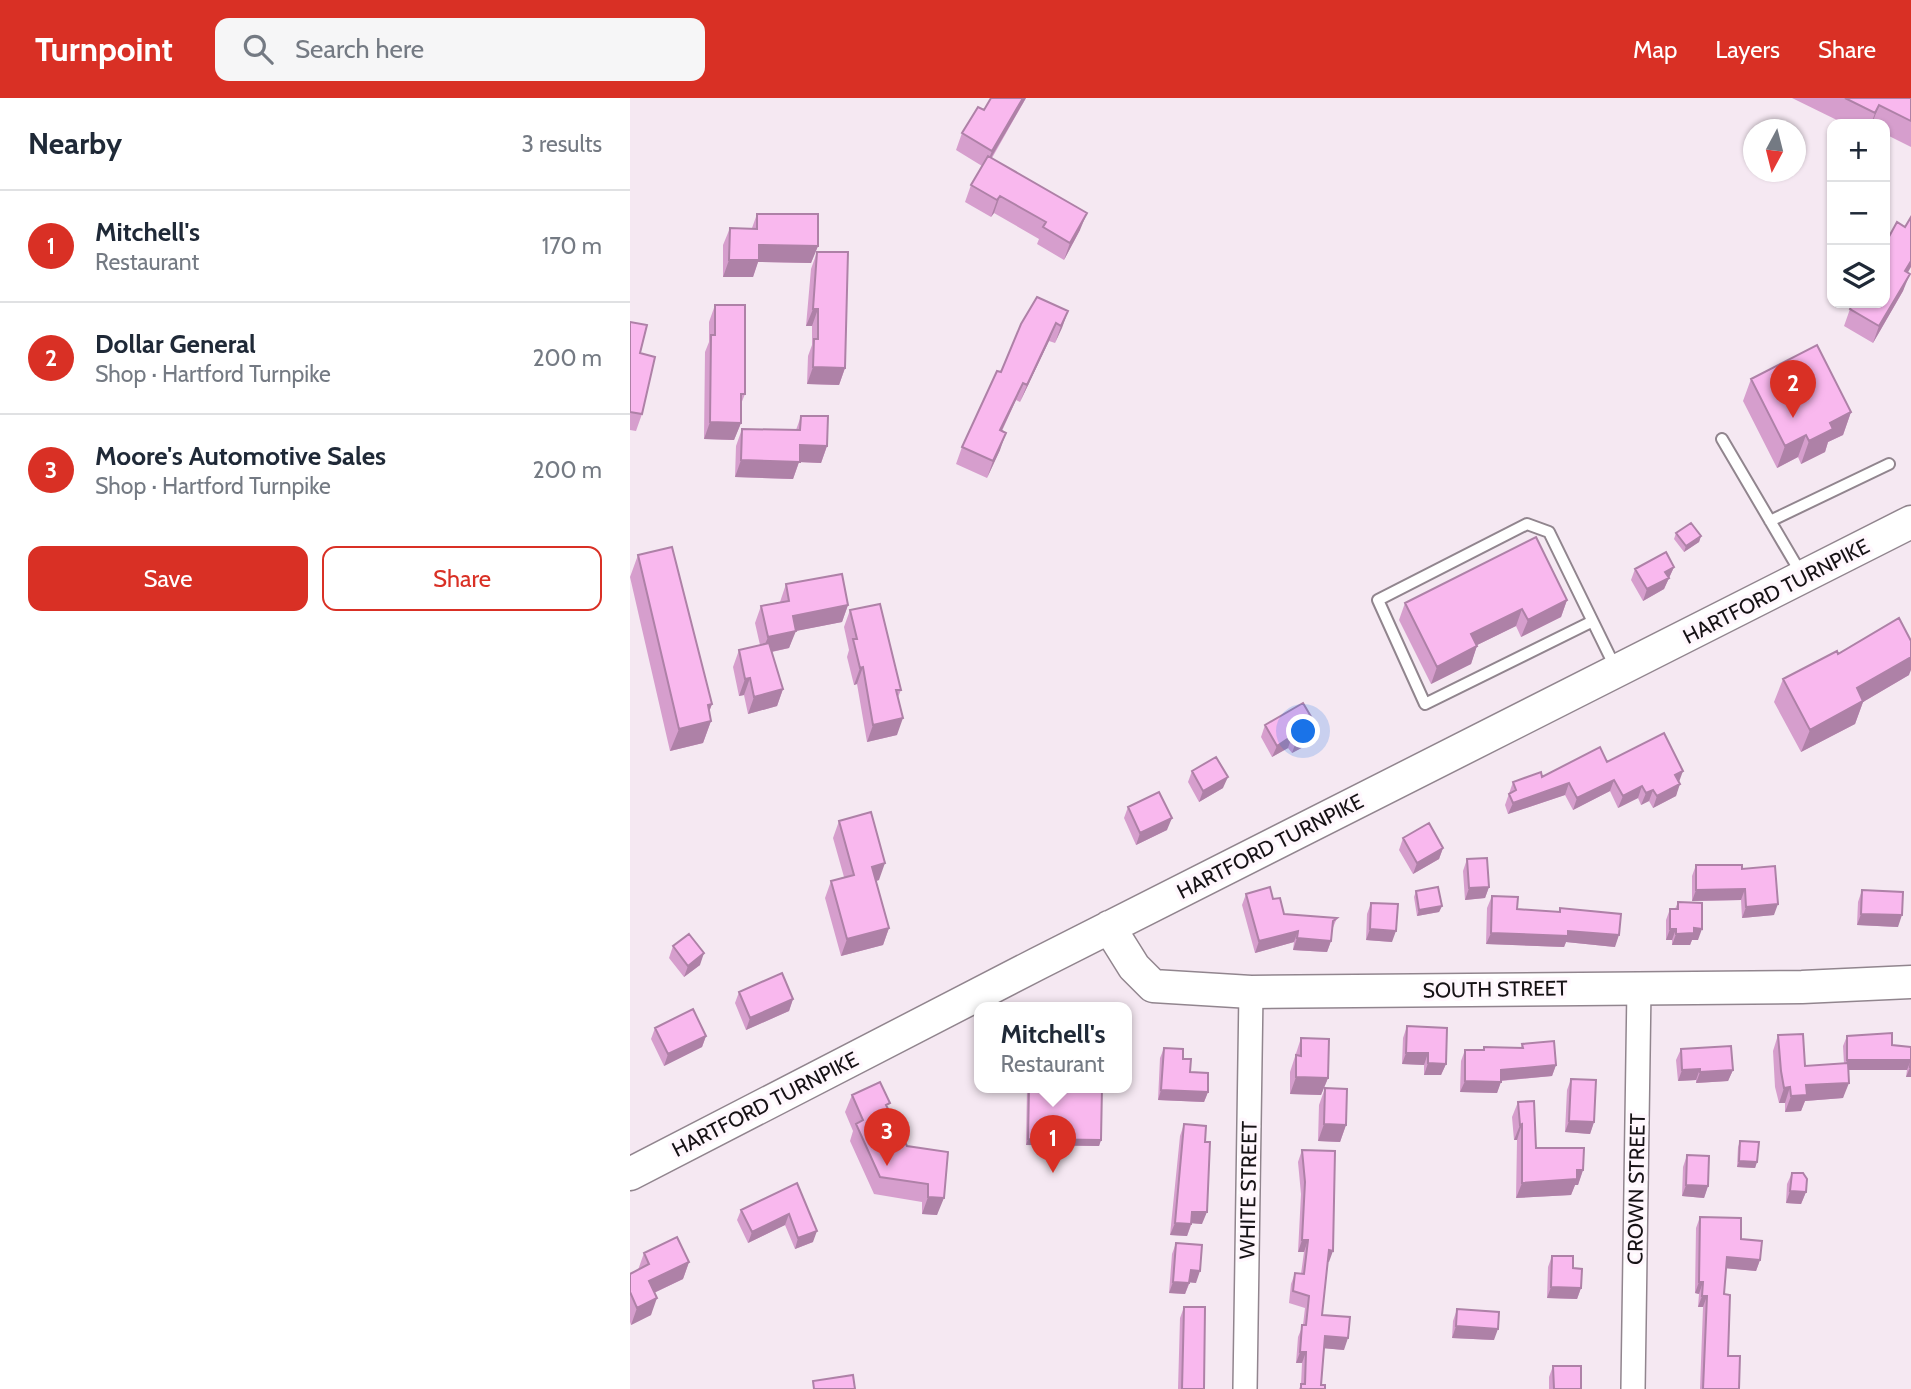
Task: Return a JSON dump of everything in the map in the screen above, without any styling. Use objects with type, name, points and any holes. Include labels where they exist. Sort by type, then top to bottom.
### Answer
[{"type":"main road","name":"HARTFORD TURNPIKE","points":[[630,1174],[1109,927],[1911,522]]},
{"type":"main road","name":"SOUTH STREET","points":[[1109,927],[1134,967],[1153,986],[1251,992],[1911,982]]},
{"type":"street","name":"CROWN STREET","points":[[1633,1389],[1639,988]]},
{"type":"street","name":"WHITE STREET","points":[[1245,1389],[1251,992]]},
{"type":"lane","points":[[1722,439],[1803,577]]},
{"type":"lane","points":[[1770,521],[1889,464]]},
{"type":"lane","points":[[1591,622],[1425,704],[1378,600],[1527,524],[1549,532],[1591,622],[1618,671]]},
{"type":"building","points":[[991,98],[1023,98],[992,151],[962,133],[978,107],[984,110]]},
{"type":"building","points":[[1845,98],[1911,98],[1911,121],[1879,105],[1875,113]]},
{"type":"building","points":[[988,156],[1087,213],[1070,243],[1043,227],[1046,222],[1000,196],[997,200],[971,185]]},
{"type":"building","points":[[757,214],[818,214],[818,246],[759,245],[759,260],[729,260],[730,228],[757,229]]},
{"type":"building","points":[[1911,217],[1911,261],[1905,271],[1910,274],[1890,308],[1890,235],[1897,222],[1905,227]]},
{"type":"building","points":[[817,252],[848,252],[845,368],[813,367],[814,339],[818,339],[818,309],[813,309]]},
{"type":"building","points":[[1037,297],[1068,311],[1061,326],[1056,323],[1027,385],[1023,383],[1000,430],[1006,433],[993,461],[962,447],[997,371],[1001,372],[1021,324]]},
{"type":"building","points":[[715,305],[745,305],[745,394],[741,394],[741,423],[710,422],[711,335],[715,335]]},
{"type":"building","points":[[1850,308],[1890,308],[1879,326]]},
{"type":"building","points":[[630,322],[647,325],[640,353],[655,357],[642,414],[630,412]]},
{"type":"building","points":[[1817,345],[1851,412],[1830,423],[1833,429],[1809,441],[1806,435],[1785,446],[1751,379]]},
{"type":"building","points":[[801,416],[828,416],[827,446],[800,445],[800,462],[741,460],[742,429],[800,430]]},
{"type":"building","points":[[1691,523],[1701,536],[1686,546],[1676,533]]},
{"type":"building","points":[[1536,537],[1567,600],[1528,620],[1522,609],[1471,634],[1477,646],[1437,667],[1405,603]]},
{"type":"building","points":[[672,547],[712,704],[708,705],[711,721],[679,729],[638,555]]},
{"type":"building","points":[[1666,552],[1674,567],[1665,572],[1669,578],[1647,589],[1635,569]]},
{"type":"building","points":[[842,574],[848,605],[793,616],[796,631],[768,637],[761,606],[789,601],[786,584]]},
{"type":"building","points":[[880,604],[901,690],[896,690],[903,718],[873,725],[863,667],[860,668],[853,639],[857,639],[850,610]]},
{"type":"building","points":[[1899,618],[1911,641],[1911,657],[1857,688],[1863,701],[1810,730],[1783,679],[1837,651],[1838,654]]},
{"type":"building","points":[[769,643],[783,689],[754,697],[750,678],[745,679],[739,650]]},
{"type":"building","points":[[1303,703],[1316,725],[1308,729],[1311,733],[1296,742],[1292,736],[1277,746],[1265,725]]},
{"type":"building","points":[[1664,733],[1683,771],[1675,775],[1680,784],[1657,796],[1653,790],[1646,793],[1642,786],[1623,796],[1614,780],[1577,798],[1569,783],[1513,803],[1509,794],[1516,790],[1513,782],[1541,772],[1542,777],[1600,747],[1607,762]]},
{"type":"building","points":[[1216,757],[1228,777],[1203,791],[1192,771]]},
{"type":"building","points":[[1159,792],[1172,818],[1140,833],[1128,807]]},
{"type":"building","points":[[871,812],[885,863],[872,867],[889,928],[847,939],[831,881],[854,875],[839,821]]},
{"type":"building","points":[[1429,823],[1443,848],[1417,863],[1403,838]]},
{"type":"building","points":[[1487,858],[1489,887],[1469,888],[1467,859]]},
{"type":"building","points":[[1696,865],[1742,865],[1742,869],[1775,866],[1778,904],[1746,907],[1745,889],[1696,890]]},
{"type":"building","points":[[1270,887],[1273,899],[1280,898],[1284,914],[1337,918],[1333,921],[1331,941],[1297,938],[1298,931],[1259,941],[1246,894]]},
{"type":"building","points":[[1438,887],[1442,906],[1419,910],[1416,891]]},
{"type":"building","points":[[1862,890],[1903,892],[1902,915],[1861,914]]},
{"type":"building","points":[[1492,896],[1518,897],[1517,909],[1560,912],[1560,908],[1621,914],[1619,935],[1568,931],[1568,936],[1491,933]]},
{"type":"building","points":[[1678,902],[1702,903],[1702,929],[1694,928],[1694,933],[1676,934],[1676,929],[1670,929],[1670,909],[1678,909]]},
{"type":"building","points":[[1371,903],[1398,904],[1396,931],[1370,929]]},
{"type":"building","points":[[689,934],[704,953],[688,966],[673,946]]},
{"type":"building","points":[[782,973],[793,999],[750,1018],[739,992]]},
{"type":"building","points":[[693,1009],[706,1036],[668,1054],[655,1028]]},
{"type":"building","points":[[1407,1026],[1447,1028],[1446,1064],[1428,1063],[1428,1053],[1406,1053]]},
{"type":"building","points":[[1892,1033],[1892,1045],[1911,1047],[1911,1060],[1847,1060],[1847,1036]]},
{"type":"building","points":[[1803,1034],[1805,1066],[1848,1063],[1849,1083],[1806,1085],[1807,1095],[1791,1096],[1790,1087],[1784,1088],[1778,1035]]},
{"type":"building","points":[[1301,1038],[1329,1039],[1328,1078],[1296,1077],[1296,1055],[1301,1056]]},
{"type":"building","points":[[1554,1041],[1556,1065],[1501,1070],[1501,1082],[1465,1081],[1465,1050],[1484,1050],[1484,1047],[1523,1048],[1522,1044]]},
{"type":"building","points":[[1731,1046],[1733,1070],[1682,1070],[1681,1049]]},
{"type":"building","points":[[1164,1048],[1183,1049],[1183,1059],[1191,1059],[1190,1072],[1208,1073],[1208,1092],[1161,1090]]},
{"type":"building","points":[[1571,1079],[1596,1080],[1594,1122],[1569,1121]]},
{"type":"building","points":[[880,1082],[890,1103],[886,1105],[907,1146],[948,1152],[944,1198],[928,1197],[928,1184],[880,1177],[856,1124],[863,1120],[852,1095]]},
{"type":"building","points":[[1325,1088],[1347,1089],[1346,1125],[1324,1124]]},
{"type":"building","points":[[1029,1093],[1102,1093],[1101,1140],[1028,1139]]},
{"type":"building","points":[[1534,1101],[1536,1148],[1584,1148],[1583,1170],[1577,1170],[1577,1179],[1522,1183],[1522,1124],[1520,1125],[1518,1102]]},
{"type":"building","points":[[1184,1124],[1206,1126],[1205,1142],[1210,1142],[1207,1212],[1192,1212],[1191,1224],[1175,1223]]},
{"type":"building","points":[[1740,1141],[1759,1142],[1757,1162],[1739,1161]]},
{"type":"building","points":[[1302,1150],[1335,1151],[1333,1251],[1329,1250],[1322,1315],[1350,1317],[1348,1338],[1325,1336],[1321,1385],[1325,1385],[1325,1389],[1301,1389],[1301,1384],[1305,1384],[1306,1352],[1300,1352],[1302,1325],[1306,1325],[1309,1296],[1293,1291],[1295,1273],[1304,1274],[1308,1240],[1302,1240],[1305,1182]]},
{"type":"building","points":[[1687,1155],[1709,1156],[1708,1186],[1686,1185]]},
{"type":"building","points":[[1792,1173],[1803,1173],[1807,1179],[1806,1192],[1790,1191]]},
{"type":"building","points":[[797,1183],[817,1231],[798,1238],[789,1214],[752,1232],[741,1210]]},
{"type":"building","points":[[1700,1217],[1741,1218],[1741,1239],[1762,1241],[1760,1260],[1727,1257],[1724,1294],[1730,1295],[1728,1356],[1740,1356],[1739,1389],[1703,1389],[1707,1296],[1702,1296],[1703,1282],[1699,1282]]},
{"type":"building","points":[[677,1237],[689,1262],[649,1281],[657,1298],[637,1308],[630,1292],[630,1274],[649,1264],[644,1253]]},
{"type":"building","points":[[1176,1243],[1202,1245],[1200,1271],[1191,1270],[1189,1283],[1173,1282]]},
{"type":"building","points":[[1552,1256],[1573,1256],[1573,1268],[1582,1269],[1581,1288],[1551,1287]]},
{"type":"building","points":[[1184,1307],[1205,1307],[1204,1389],[1182,1389]]},
{"type":"building","points":[[1457,1309],[1499,1312],[1498,1329],[1456,1326]]},
{"type":"building","points":[[1553,1366],[1581,1366],[1581,1389],[1554,1389]]},
{"type":"building","points":[[853,1375],[855,1389],[814,1389],[813,1381]]},
{"type":"place","name":"Dollar General","points":[[1793,418]]},
{"type":"place","name":"Moore's Automotive Sales","points":[[887,1166]]},
{"type":"place","name":"Mitchell's","points":[[1053,1173]]}]
